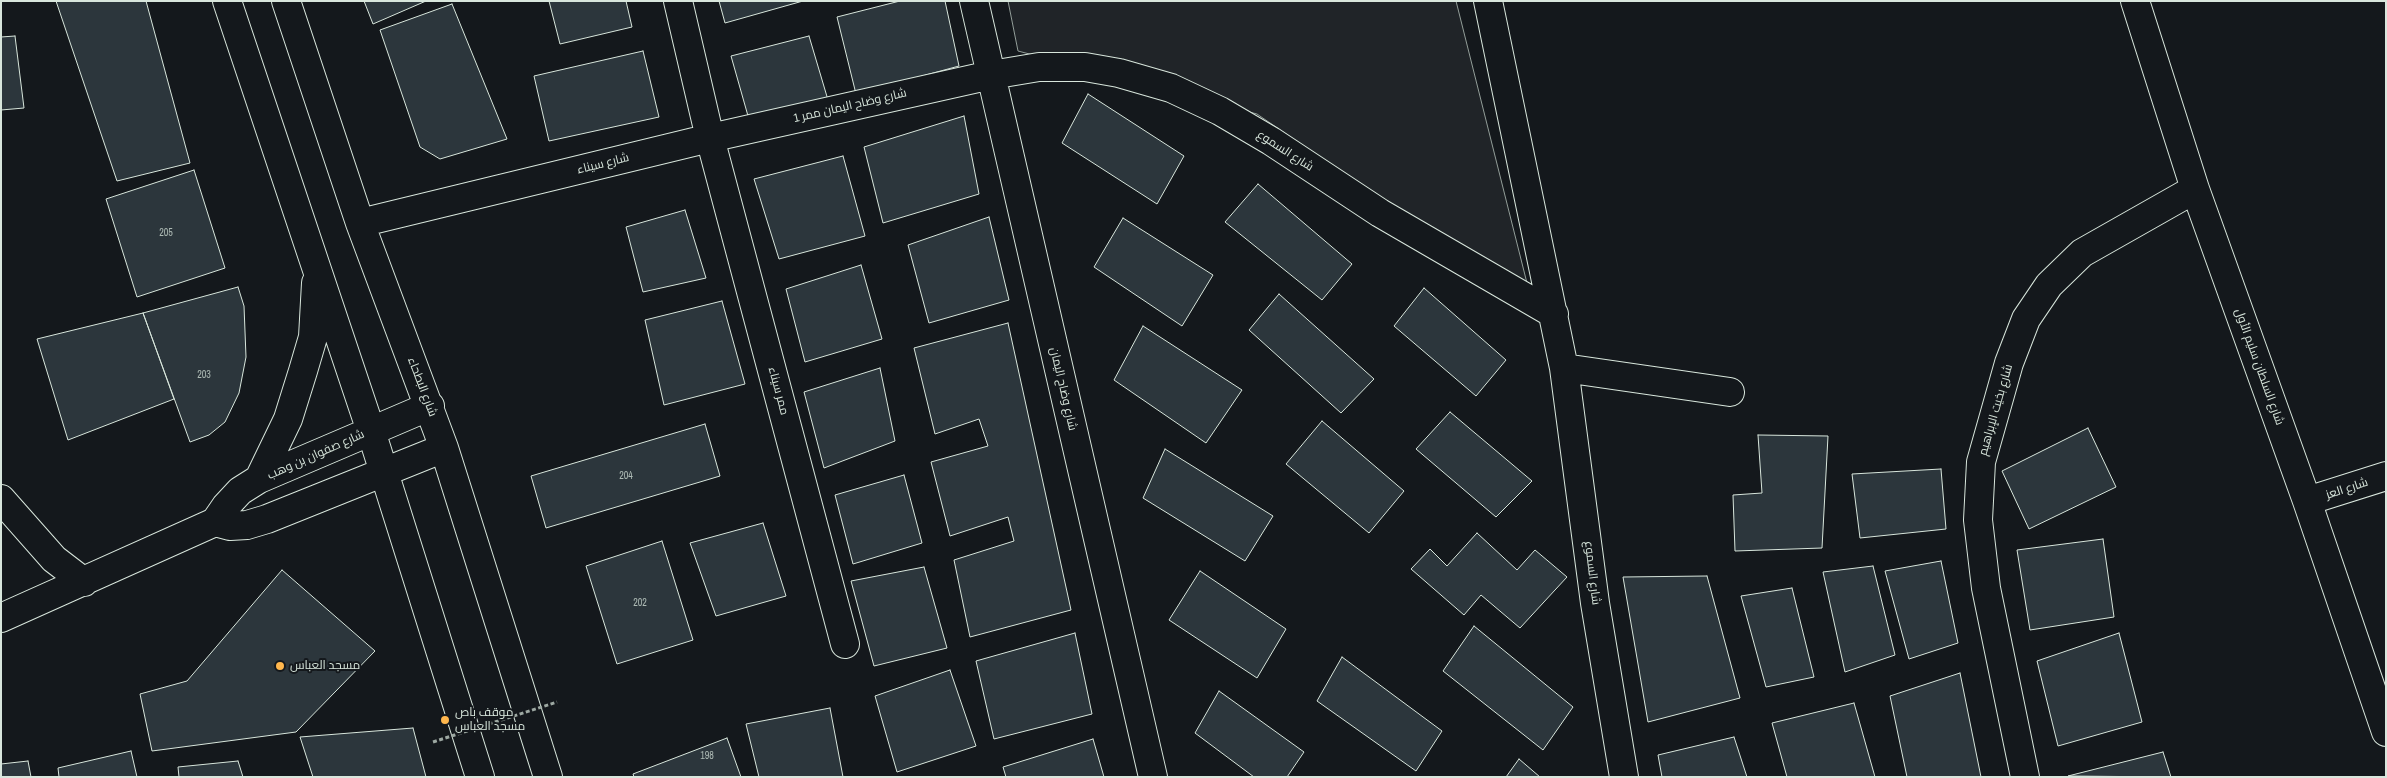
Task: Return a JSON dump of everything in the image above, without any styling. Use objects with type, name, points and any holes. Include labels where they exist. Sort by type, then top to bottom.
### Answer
[{"type":"street","points":[[227,1],[370,431],[480,777]]},
{"type":"street","name":"شارع البطحاء","points":[[286,1],[360,223],[430,406],[548,777]]},
{"type":"street","points":[[678,1],[710,138]]},
{"type":"street","name":"شارع وضاح اليمان","points":[[974,1],[1153,777]]},
{"type":"street","name":"شارع السموع","points":[[1488,1],[1564,368],[1595,603],[1624,777]]},
{"type":"street","name":"شارع السلطان سليم الأول","points":[[2135,1],[2195,189],[2308,502],[2386,732]]},
{"type":"street","name":"شارع السموع","points":[[991,75],[1039,67],[1085,67],[1119,73],[1171,88],[1220,111],[1271,141],[1380,213],[1554,314]]},
{"type":"street","name":"شارع وضاح اليمان ممر 1","points":[[710,138],[991,75]]},
{"type":"street","name":"شارع سيناء","points":[[360,223],[710,138]]},
{"type":"street","name":"ممر سيناء","points":[[710,138],[845,644]]},
{"type":"street","name":"شارع بخيت الإبراهيم","points":[[2025,777],[1986,588],[1978,520],[1981,462],[2009,363],[2026,319],[2049,285],[2082,253],[2195,189]]},
{"type":"street","points":[[259,479],[288,418],[313,337],[317,269]]},
{"type":"street","points":[[1564,368],[1730,392]]},
{"type":"street","name":"شارع صفوان بن وهب","points":[[3,612],[84,582],[215,522],[240,491],[259,479],[430,406]]},
{"type":"street","points":[[215,522],[230,526],[267,519],[444,448]]},
{"type":"street","name":"شارع العز","points":[[2308,502],[2386,476]]},
{"type":"street","points":[[1,499],[54,559],[84,582]]},
{"type":"path","points":[[433,742],[557,702]]},
{"type":"shaded area","points":[[1008,1],[1456,1],[1532,303],[1257,114],[1018,51]]},
{"type":"building","points":[[56,1],[146,1],[190,163],[117,181]]},
{"type":"building","points":[[364,1],[426,1],[373,24]]},
{"type":"building","points":[[549,1],[626,1],[632,27],[560,44]]},
{"type":"building","points":[[719,1],[803,1],[725,23]]},
{"type":"building","points":[[900,1],[945,1],[959,66],[856,94],[837,17]]},
{"type":"building","points":[[452,4],[507,139],[440,159],[420,147],[380,30]]},
{"type":"building","points":[[15,36],[24,108],[1,110],[1,37]]},
{"type":"building","points":[[809,36],[828,100],[750,123],[731,56]]},
{"type":"building","points":[[643,51],[659,117],[549,141],[534,76]]},
{"type":"building","points":[[1088,94],[1184,156],[1157,204],[1062,143]]},
{"type":"building","points":[[964,116],[979,194],[883,223],[864,147]]},
{"type":"building","points":[[843,156],[865,236],[779,259],[754,179]]},
{"type":"building","points":[[194,170],[225,268],[137,297],[106,199]]},
{"type":"building","points":[[1258,184],[1352,264],[1322,300],[1225,222]]},
{"type":"building","points":[[685,210],[706,278],[643,292],[626,227]]},
{"type":"building","points":[[989,217],[1009,300],[929,323],[908,245]]},
{"type":"building","points":[[1123,218],[1213,275],[1182,326],[1094,267]]},
{"type":"building","points":[[861,265],[882,339],[805,362],[786,289]]},
{"type":"building","points":[[238,287],[244,306],[246,357],[239,393],[225,422],[209,435],[190,442],[143,313]]},
{"type":"building","points":[[1424,288],[1506,360],[1476,396],[1394,326]]},
{"type":"building","points":[[1279,294],[1374,379],[1341,413],[1249,330]]},
{"type":"building","points":[[722,301],[745,384],[664,405],[645,320]]},
{"type":"building","points":[[143,313],[174,399],[68,440],[37,339]]},
{"type":"building","points":[[1008,323],[1071,610],[970,637],[954,560],[1014,541],[1008,517],[950,536],[931,462],[988,446],[979,419],[935,434],[914,348]]},
{"type":"building","points":[[1143,326],[1242,390],[1206,443],[1114,380]]},
{"type":"building","points":[[880,368],[895,441],[824,468],[804,392]]},
{"type":"building","points":[[1450,412],[1532,481],[1496,517],[1416,449]]},
{"type":"building","points":[[1322,421],[1404,491],[1369,533],[1286,464]]},
{"type":"building","points":[[705,424],[720,476],[546,528],[531,476]]},
{"type":"building","points":[[2088,428],[2116,487],[2029,529],[2002,471]]},
{"type":"building","points":[[1758,435],[1828,436],[1822,548],[1735,551],[1733,495],[1762,493]]},
{"type":"building","points":[[1165,449],[1273,516],[1245,561],[1143,498]]},
{"type":"building","points":[[1941,469],[1946,529],[1860,538],[1852,474]]},
{"type":"building","points":[[904,475],[922,543],[853,564],[835,495]]},
{"type":"building","points":[[763,523],[786,596],[716,616],[690,543]]},
{"type":"building","points":[[1477,533],[1517,570],[1535,550],[1567,577],[1520,628],[1481,595],[1464,615],[1411,569],[1430,549],[1447,566]]},
{"type":"building","points":[[2103,539],[2114,617],[2030,630],[2017,550]]},
{"type":"building","points":[[662,541],[693,640],[617,664],[586,566]]},
{"type":"building","points":[[1941,561],[1958,643],[1909,659],[1885,571]]},
{"type":"building","points":[[1873,566],[1895,655],[1845,672],[1823,572]]},
{"type":"building","points":[[924,567],[947,648],[874,666],[851,581]]},
{"type":"building","name":"مسجد العباس","points":[[282,570],[375,651],[296,732],[152,751],[140,694],[187,681]]},
{"type":"building","points":[[1200,571],[1286,629],[1257,678],[1169,620]]},
{"type":"building","points":[[1707,576],[1740,698],[1648,722],[1623,577]]},
{"type":"building","points":[[1792,588],[1814,677],[1766,687],[1741,596]]},
{"type":"building","points":[[1474,626],[1573,707],[1543,750],[1443,671]]},
{"type":"building","points":[[1075,633],[1092,714],[994,739],[976,661]]},
{"type":"building","points":[[2119,633],[2142,722],[2058,746],[2037,661]]},
{"type":"building","points":[[1342,657],[1442,731],[1416,771],[1317,701]]},
{"type":"building","points":[[950,670],[976,746],[897,772],[875,696]]},
{"type":"building","points":[[1960,673],[1981,777],[1907,777],[1890,696]]},
{"type":"building","points":[[1219,691],[1304,752],[1287,777],[1254,777],[1195,733]]},
{"type":"building","points":[[1854,703],[1875,777],[1787,777],[1772,723]]},
{"type":"building","points":[[830,708],[843,777],[759,777],[746,724]]},
{"type":"building","points":[[413,728],[426,777],[313,777],[300,737]]},
{"type":"building","points":[[1734,737],[1747,777],[1662,777],[1658,755]]},
{"type":"building","points":[[727,738],[741,777],[634,777],[633,774]]},
{"type":"building","points":[[1093,739],[1104,777],[1006,777],[1003,767]]},
{"type":"building","points":[[131,751],[137,777],[59,777],[58,768]]},
{"type":"building","points":[[2163,752],[2171,777],[2068,776]]},
{"type":"building","points":[[1519,759],[1540,777],[1506,777]]},
{"type":"building","points":[[28,761],[31,777],[1,777],[1,764]]},
{"type":"building","points":[[238,761],[243,777],[179,777],[178,767]]},
{"type":"place","name":"مسجد العباس","points":[[280,666]]},
{"type":"place","name":"موقف باص مسجد العباس","points":[[445,720]]}]
